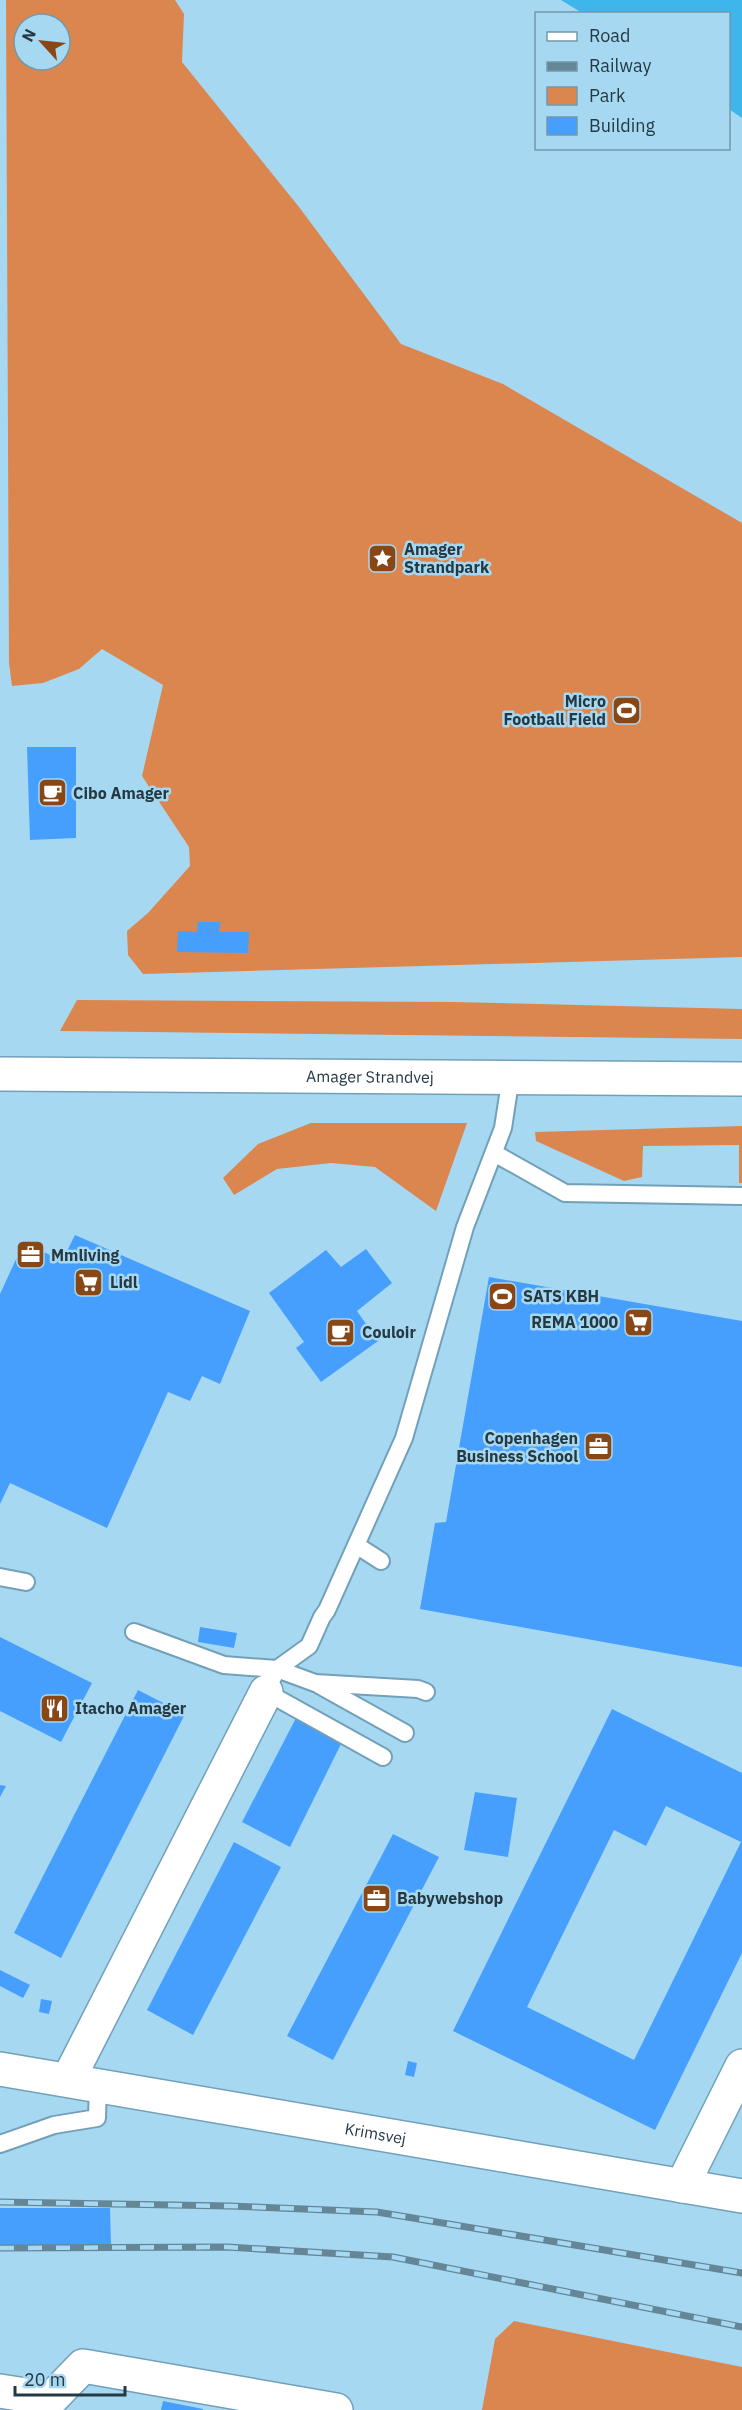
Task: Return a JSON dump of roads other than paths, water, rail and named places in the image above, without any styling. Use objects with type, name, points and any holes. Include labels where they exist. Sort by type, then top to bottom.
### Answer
[{"type":"street","name":"Amager Strandvej","points":[[0,1074],[742,1079]]},
{"type":"street","points":[[83,2083],[271,1680]]},
{"type":"street","points":[[682,2186],[742,2066]]},
{"type":"street","name":"Krimsvej","points":[[0,2069],[742,2196]]},
{"type":"street","points":[[0,2391],[51,2399],[82,2366]]},
{"type":"street","points":[[74,2410],[82,2366]]},
{"type":"street","points":[[82,2366],[336,2410]]},
{"type":"lane","points":[[271,1680],[309,1646],[404,1438],[465,1227],[503,1128],[511,1076]]},
{"type":"lane","points":[[494,1153],[565,1193],[742,1196]]},
{"type":"lane","points":[[356,1545],[381,1561]]},
{"type":"lane","points":[[0,1577],[27,1582]]},
{"type":"lane","points":[[134,1632],[271,1680],[418,1689],[426,1692]]},
{"type":"lane","points":[[271,1680],[383,1757]]},
{"type":"lane","points":[[315,1683],[405,1733]]},
{"type":"lane","points":[[0,2144],[54,2126],[97,2118],[83,2083]]},
{"type":"water","points":[[561,0],[742,0],[742,118],[730,110],[730,12],[580,12]]},
{"type":"railway","points":[[0,2202],[230,2206],[377,2212],[742,2273]]},
{"type":"railway","points":[[0,2248],[227,2247],[393,2257],[742,2327]]},
{"type":"place","name":"Amager Strandpark","points":[[383,558]]},
{"type":"place","name":"Micro Football Field","points":[[627,710]]},
{"type":"place","name":"Cibo Amager","points":[[52,793]]},
{"type":"place","name":"Mmliving","points":[[30,1255]]},
{"type":"place","name":"Lidl","points":[[89,1282]]},
{"type":"place","name":"SATS KBH","points":[[502,1296]]},
{"type":"place","name":"REMA 1000","points":[[639,1322]]},
{"type":"place","name":"Couloir","points":[[341,1332]]},
{"type":"place","name":"Copenhagen Business School","points":[[599,1447]]},
{"type":"place","name":"Itacho Amager","points":[[54,1708]]},
{"type":"place","name":"Babywebshop","points":[[376,1898]]}]
